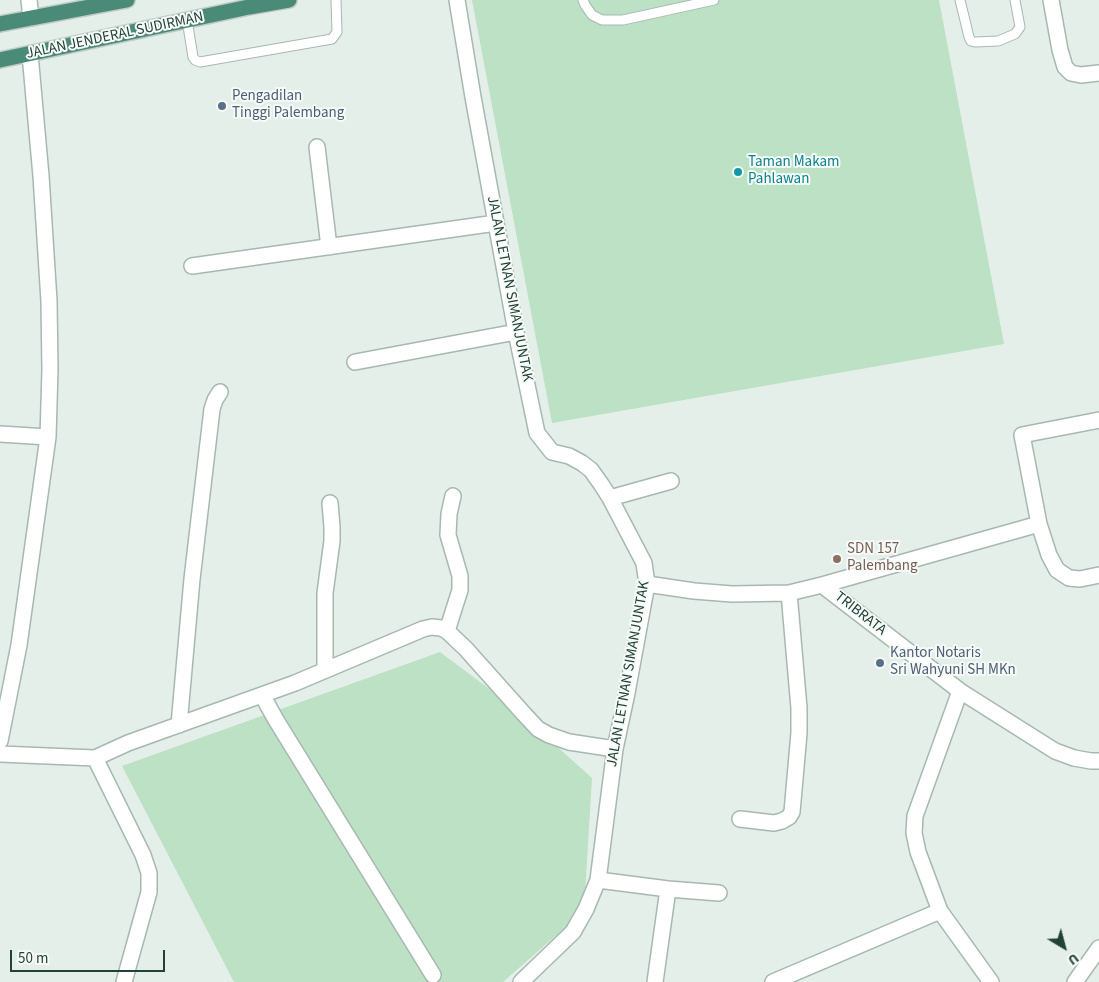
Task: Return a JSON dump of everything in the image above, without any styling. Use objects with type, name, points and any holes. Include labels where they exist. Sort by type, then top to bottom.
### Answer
[{"type":"highway","points":[[0,24],[125,0]]},
{"type":"highway","name":"JALAN JENDERAL SUDIRMAN","points":[[0,60],[187,20],[248,4],[289,0]]},
{"type":"street","points":[[29,0],[31,18]]},
{"type":"street","name":"JALAN LETNAN SIMANJUNTAK","points":[[457,0],[516,332],[537,433],[552,452],[569,456],[591,470],[610,498],[644,563],[647,584],[615,749],[598,880],[586,909],[573,932],[521,982]]},
{"type":"street","points":[[1051,0],[1065,67],[1071,73],[1081,75],[1099,73]]},
{"type":"street","points":[[0,741],[19,645],[48,437],[50,370],[49,301],[41,176],[30,54]]},
{"type":"street","points":[[316,147],[329,247]]},
{"type":"street","points":[[192,266],[496,223]]},
{"type":"street","points":[[355,362],[516,332]]},
{"type":"street","points":[[178,725],[192,579],[212,409],[220,392]]},
{"type":"street","points":[[1099,420],[1022,435],[1039,524],[1049,555],[1057,570],[1069,578],[1080,579],[1099,575]]},
{"type":"street","points":[[0,434],[48,437]]},
{"type":"street","points":[[610,498],[671,481]]},
{"type":"street","points":[[447,631],[460,590],[460,576],[448,535],[449,514],[453,496]]},
{"type":"street","points":[[326,670],[324,593],[332,541],[330,503]]},
{"type":"street","points":[[822,585],[1039,524]]},
{"type":"street","name":"TRIBRATA","points":[[647,584],[732,594],[789,593],[822,585],[960,691],[1055,751],[1074,758],[1099,761]]},
{"type":"street","points":[[740,819],[774,823],[789,817],[792,812],[799,733],[799,708],[789,593]]},
{"type":"street","points":[[0,754],[95,758],[128,743],[295,684],[423,629],[432,627],[447,631],[477,660],[538,728],[549,735],[569,742],[615,749]]},
{"type":"street","points":[[960,691],[915,816],[914,833],[918,852],[940,911],[991,982]]},
{"type":"street","points":[[262,695],[433,975]]},
{"type":"street","points":[[95,758],[143,855],[149,873],[149,892],[124,982]]},
{"type":"street","points":[[598,880],[719,893]]},
{"type":"street","points":[[655,982],[668,889]]},
{"type":"street","points":[[773,982],[940,911]]},
{"type":"street","points":[[1075,982],[1099,948]]},
{"type":"lane","points":[[187,20],[193,57],[200,62],[332,39],[337,32],[336,0]]},
{"type":"lane","points":[[583,0],[592,15],[602,20],[623,20],[700,1],[714,0]]},
{"type":"lane","points":[[960,0],[969,37],[975,42],[998,41],[1015,34],[1020,27],[1015,0]]},
{"type":"green space","name":"Taman Makam Pahlawan","points":[[472,0],[939,0],[1004,344],[552,423]]},
{"type":"green space","points":[[440,652],[511,705],[592,778],[584,911],[503,982],[234,982],[122,766]]},
{"type":"place","name":"Pengadilan Tinggi Palembang","points":[[222,106]]},
{"type":"place","name":"Taman Makam Pahlawan","points":[[738,172]]},
{"type":"place","name":"SDN 157 Palembang","points":[[837,559]]},
{"type":"place","name":"Kantor Notaris Sri Wahyuni SH MKn","points":[[880,663]]}]
